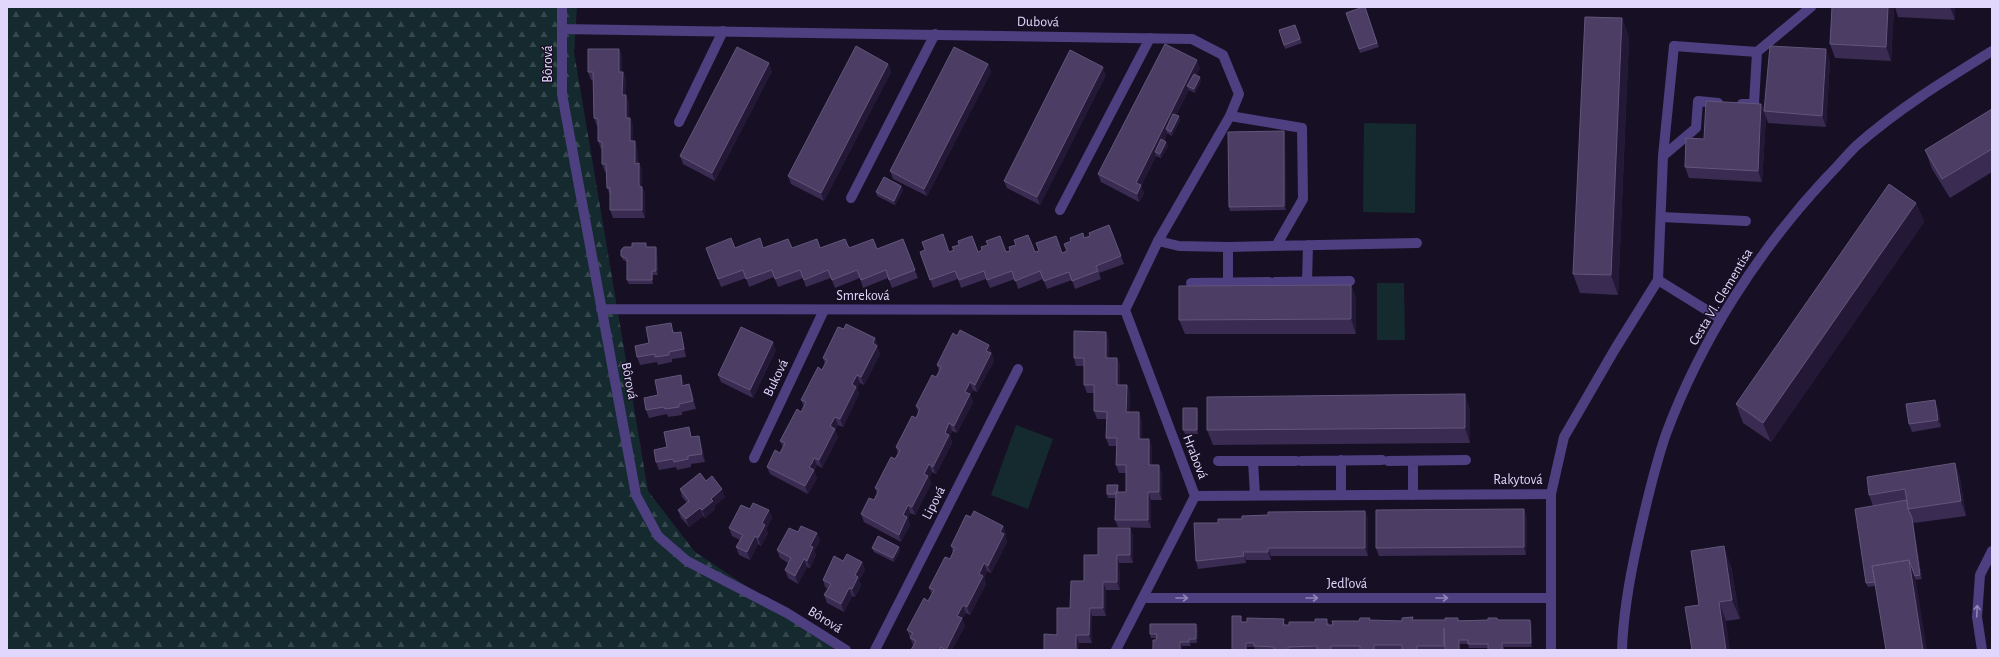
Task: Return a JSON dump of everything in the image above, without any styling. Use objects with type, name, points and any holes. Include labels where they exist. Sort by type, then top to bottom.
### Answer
[{"type":"street","name":"Bôrová","points":[[562,7],[562,94],[636,495],[658,536],[687,561],[787,613],[846,650]]},
{"type":"street","points":[[1721,319],[1658,280],[1663,156],[1674,46],[1757,52],[1811,7]]},
{"type":"street","name":"Dubová","points":[[562,29],[1192,39],[1222,55],[1238,94],[1230,116],[1158,241],[1125,310]]},
{"type":"street","points":[[679,122],[723,32]]},
{"type":"street","points":[[851,198],[935,34]]},
{"type":"street","points":[[1060,210],[1150,38]]},
{"type":"street","name":"Cesta Vl. Clementisa","points":[[1622,650],[1629,580],[1650,482],[1667,433],[1687,384],[1721,319],[1763,253],[1805,200],[1856,147],[1924,92],[1992,50]]},
{"type":"street","points":[[1663,156],[1696,128],[1698,101],[1754,104],[1757,52]]},
{"type":"street","points":[[1230,116],[1302,128],[1303,199],[1276,246]]},
{"type":"street","points":[[1661,217],[1746,221]]},
{"type":"street","points":[[1158,241],[1179,246],[1228,247],[1417,243]]},
{"type":"street","points":[[1307,282],[1308,245]]},
{"type":"street","points":[[1228,247],[1228,283]]},
{"type":"street","name":"Rakytová","points":[[1195,496],[1551,494],[1564,437],[1615,349],[1658,280]]},
{"type":"street","points":[[1190,283],[1350,281]]},
{"type":"street","name":"Smreková","points":[[601,310],[1125,310]]},
{"type":"street","name":"Buková","points":[[754,458],[824,310]]},
{"type":"street","name":"Hrabová","points":[[1116,650],[1195,496],[1125,310]]},
{"type":"street","name":"Lipová","points":[[875,650],[1018,369]]},
{"type":"street","points":[[1341,460],[1341,495]]},
{"type":"street","points":[[1218,461],[1466,460]]},
{"type":"street","points":[[1253,461],[1255,495]]},
{"type":"street","points":[[1413,461],[1413,495]]},
{"type":"street","points":[[1551,494],[1551,650]]},
{"type":"street","points":[[1982,650],[1977,617],[1980,575],[1992,551]]},
{"type":"street","name":"Jedľová","points":[[1144,598],[1551,598]]},
{"type":"green space","points":[[7,7],[577,7],[574,52],[648,491],[695,552],[843,650],[7,650]]},
{"type":"green space","points":[[1364,123],[1416,124],[1415,213],[1363,212]]},
{"type":"green space","points":[[1377,283],[1404,283],[1405,340],[1377,340]]},
{"type":"green space","points":[[1016,425],[1053,439],[1028,509],[991,495]]},
{"type":"building","points":[[1365,7],[1377,43],[1359,49],[1346,13]]},
{"type":"building","points":[[1832,7],[1888,7],[1886,47],[1830,44]]},
{"type":"building","points":[[1585,17],[1622,18],[1611,275],[1573,274]]},
{"type":"building","points":[[1295,25],[1300,39],[1284,45],[1279,30]]},
{"type":"building","points":[[1165,44],[1197,60],[1136,183],[1141,185],[1137,194],[1098,174]]},
{"type":"building","points":[[856,46],[888,64],[821,193],[788,176]]},
{"type":"building","points":[[1770,46],[1826,49],[1822,116],[1764,111]]},
{"type":"building","points":[[737,47],[769,63],[712,173],[680,156]]},
{"type":"building","points":[[954,47],[988,64],[924,189],[890,171]]},
{"type":"building","points":[[588,49],[619,49],[619,72],[623,72],[622,95],[626,95],[626,118],[630,118],[630,141],[635,141],[635,164],[639,163],[639,186],[642,187],[642,210],[610,210],[610,188],[607,188],[606,164],[602,164],[602,142],[598,141],[598,119],[594,118],[593,72],[588,72]]},
{"type":"building","points":[[1070,50],[1103,67],[1037,197],[1004,181]]},
{"type":"building","points":[[1194,74],[1200,77],[1194,89],[1187,86]]},
{"type":"building","points":[[1706,101],[1761,104],[1758,171],[1685,167],[1686,138],[1704,139]]},
{"type":"building","points":[[1992,109],[1992,149],[1942,179],[1925,150]]},
{"type":"building","points":[[1173,114],[1179,116],[1171,132],[1166,129]]},
{"type":"building","points":[[1284,131],[1284,206],[1229,207],[1228,132]]},
{"type":"building","points":[[1161,139],[1166,142],[1160,154],[1155,152]]},
{"type":"building","points":[[884,177],[901,186],[894,201],[876,192]]},
{"type":"building","points":[[1889,184],[1916,203],[1763,423],[1736,404]]},
{"type":"building","points":[[1109,225],[1121,256],[1096,266],[1098,271],[1072,281],[1069,272],[1044,281],[1040,271],[1015,281],[1012,271],[987,280],[984,271],[959,280],[955,271],[930,280],[920,252],[925,250],[922,242],[943,234],[949,252],[954,250],[952,247],[959,245],[958,241],[972,236],[978,252],[982,250],[981,247],[988,245],[986,241],[1000,236],[1006,252],[1010,251],[1009,247],[1016,245],[1014,240],[1028,235],[1035,252],[1039,251],[1036,243],[1056,236],[1062,253],[1067,251],[1064,244],[1071,241],[1070,238],[1083,233],[1084,238],[1090,236],[1089,233]]},
{"type":"building","points":[[731,238],[735,248],[760,238],[763,248],[788,239],[792,248],[817,239],[820,248],[845,239],[849,248],[873,239],[877,249],[903,239],[915,270],[889,280],[886,270],[861,280],[857,270],[832,280],[828,270],[804,280],[800,270],[775,279],[772,270],[746,279],[743,270],[718,279],[706,248]]},
{"type":"building","points":[[632,243],[646,243],[646,247],[656,247],[656,271],[652,271],[652,280],[627,280],[627,259],[621,256],[621,250],[624,247],[632,247]]},
{"type":"building","points":[[1351,285],[1351,319],[1179,320],[1179,286]]},
{"type":"building","points":[[671,323],[673,333],[681,332],[684,349],[669,352],[669,355],[655,357],[655,354],[637,357],[635,346],[649,343],[646,327]]},
{"type":"building","points":[[846,324],[875,338],[873,343],[877,346],[861,377],[857,375],[852,384],[856,387],[840,419],[835,417],[830,426],[835,429],[819,460],[814,458],[809,467],[814,470],[805,486],[767,467],[775,450],[780,453],[785,443],[780,441],[797,409],[801,412],[806,402],[801,400],[818,367],[822,370],[827,360],[823,358],[838,327],[844,329]]},
{"type":"building","points":[[741,327],[773,342],[750,390],[718,375]]},
{"type":"building","points":[[960,330],[989,345],[986,351],[991,353],[975,385],[970,382],[965,392],[970,394],[954,426],[949,423],[945,433],[949,435],[933,467],[929,464],[924,474],[928,476],[912,507],[908,505],[903,515],[907,517],[899,535],[861,514],[869,498],[874,500],[879,490],[875,488],[891,457],[895,459],[900,450],[896,447],[912,416],[916,418],[920,409],[916,406],[932,375],[936,377],[939,372],[941,367],[937,365],[953,333],[957,336]]},
{"type":"building","points":[[1074,331],[1106,332],[1106,358],[1117,358],[1117,385],[1127,385],[1126,412],[1139,412],[1139,439],[1149,439],[1149,465],[1159,465],[1159,492],[1148,492],[1148,520],[1115,520],[1116,492],[1126,492],[1126,465],[1116,465],[1117,438],[1106,438],[1107,412],[1094,411],[1094,385],[1084,385],[1084,358],[1074,358]]},
{"type":"building","points":[[681,375],[682,386],[689,384],[693,401],[679,404],[679,407],[665,409],[664,407],[646,410],[644,398],[658,395],[655,380]]},
{"type":"building","points":[[1465,394],[1465,428],[1207,430],[1207,397]]},
{"type":"building","points":[[1935,400],[1938,420],[1909,424],[1906,404]]},
{"type":"building","points":[[1183,408],[1197,408],[1197,430],[1183,430]]},
{"type":"building","points":[[689,427],[691,437],[699,436],[702,454],[688,456],[688,459],[674,462],[673,459],[656,462],[654,450],[667,447],[664,432]]},
{"type":"building","points":[[1955,463],[1961,501],[1908,509],[1905,489],[1869,495],[1867,477]]},
{"type":"building","points":[[700,473],[706,481],[712,476],[722,489],[711,499],[713,501],[702,510],[700,508],[686,519],[678,510],[689,501],[680,489]]},
{"type":"building","points":[[1107,485],[1118,485],[1116,494],[1107,494]]},
{"type":"building","points":[[1907,500],[1908,509],[1912,518],[1920,575],[1915,576],[1909,560],[1872,566],[1875,582],[1866,583],[1855,509]]},
{"type":"building","points":[[753,503],[769,510],[762,523],[765,525],[758,538],[755,536],[747,552],[736,547],[743,535],[729,528],[741,505],[750,509]]},
{"type":"building","points":[[1524,509],[1524,547],[1376,548],[1376,510]]},
{"type":"building","points":[[974,511],[1003,526],[1000,532],[1004,534],[988,566],[984,563],[979,574],[983,576],[967,607],[963,605],[957,616],[962,618],[946,650],[941,647],[940,650],[911,650],[916,641],[910,638],[913,633],[907,630],[924,598],[928,601],[934,590],[929,588],[945,557],[950,559],[955,548],[951,546],[966,515],[971,517]]},
{"type":"building","points":[[1365,511],[1365,548],[1268,548],[1268,552],[1243,552],[1244,556],[1196,561],[1194,523],[1218,523],[1218,519],[1242,519],[1242,516],[1268,515],[1268,512]]},
{"type":"building","points":[[801,526],[817,533],[810,546],[813,547],[807,561],[804,559],[795,576],[785,570],[791,558],[777,550],[789,528],[798,532]]},
{"type":"building","points":[[1098,528],[1130,528],[1130,555],[1117,555],[1117,582],[1103,582],[1103,608],[1090,608],[1089,635],[1076,635],[1076,650],[1044,650],[1044,634],[1057,635],[1057,608],[1070,608],[1071,581],[1084,581],[1084,555],[1098,555]]},
{"type":"building","points":[[878,536],[899,547],[893,558],[872,548]]},
{"type":"building","points":[[1724,546],[1732,600],[1719,602],[1726,650],[1692,650],[1685,607],[1699,605],[1691,551]]},
{"type":"building","points":[[847,554],[862,562],[855,575],[858,577],[852,589],[849,588],[841,604],[824,595],[831,584],[823,580],[834,556],[843,561]]},
{"type":"building","points":[[1909,560],[1923,650],[1886,650],[1872,566]]},
{"type":"building","points":[[1232,616],[1241,616],[1241,622],[1247,622],[1247,618],[1284,619],[1283,625],[1289,625],[1289,622],[1315,622],[1315,619],[1327,619],[1327,625],[1333,625],[1332,621],[1359,621],[1360,618],[1370,618],[1369,620],[1402,621],[1402,618],[1413,617],[1412,620],[1445,620],[1445,618],[1458,618],[1458,621],[1488,620],[1488,618],[1497,618],[1498,620],[1530,620],[1531,643],[1502,643],[1502,650],[1488,650],[1488,644],[1468,644],[1468,640],[1459,640],[1459,650],[1445,650],[1444,628],[1444,646],[1417,646],[1417,650],[1402,650],[1402,645],[1374,645],[1374,650],[1360,650],[1360,646],[1331,646],[1331,650],[1317,650],[1317,646],[1288,647],[1288,650],[1274,650],[1274,647],[1254,646],[1254,643],[1246,643],[1246,650],[1232,650]]},
{"type":"building","points":[[1150,624],[1196,624],[1196,639],[1189,639],[1189,642],[1180,642],[1180,650],[1153,650],[1153,640],[1156,640],[1157,634],[1150,634]]}]
